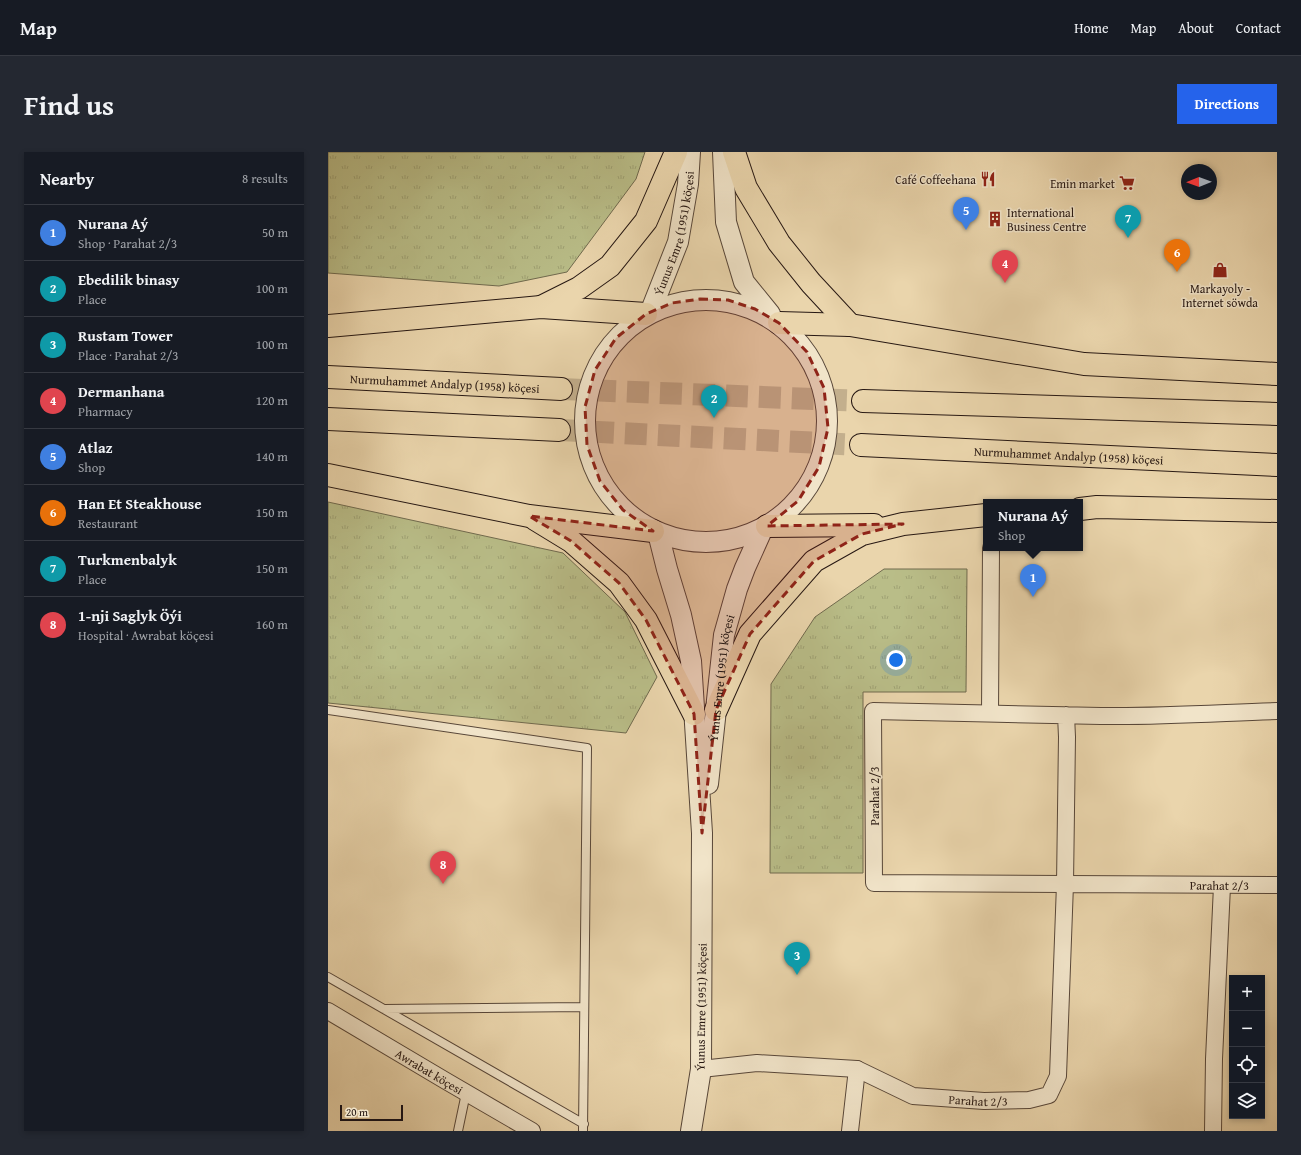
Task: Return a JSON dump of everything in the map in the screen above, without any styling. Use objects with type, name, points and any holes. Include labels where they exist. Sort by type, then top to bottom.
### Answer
[{"type":"main road","points":[[541,307],[579,288],[610,266],[646,221],[676,152]]},
{"type":"main road","points":[[734,152],[746,188],[779,243],[810,283],[850,325]]},
{"type":"main road","points":[[328,326],[541,307],[648,314]]},
{"type":"main road","points":[[777,322],[850,325],[1084,364],[1277,374]]},
{"type":"main road","name":"Nurmuhammet Andalyp (1958) köçesi","points":[[328,377],[561,389]]},
{"type":"main road","points":[[863,401],[1277,414]]},
{"type":"main road","points":[[328,419],[559,430]]},
{"type":"main road","name":"Nurmuhammet Andalyp (1958) köçesi","points":[[861,445],[1277,465]]},
{"type":"main road","points":[[328,475],[529,516],[656,532]]},
{"type":"main road","points":[[1083,509],[1277,511]]},
{"type":"main road","points":[[765,527],[903,524],[983,515]]},
{"type":"main road","points":[[529,516],[570,541],[619,583],[646,620],[694,714]]},
{"type":"main road","points":[[716,710],[750,634],[814,560],[862,534],[903,524]]},
{"type":"street","name":"Ýunus Emre (1951) köçesi","points":[[648,314],[678,242],[688,184],[690,152]]},
{"type":"street","points":[[723,152],[726,222],[744,282],[777,322],[807,352],[824,388],[828,428],[819,467],[798,501],[765,527],[744,537],[719,542],[693,542],[674,538],[656,532],[623,510],[600,481],[587,445],[585,407],[595,370],[616,338],[648,314],[672,303],[700,299],[728,300],[755,309],[777,322]]},
{"type":"street","name":"Ýunus Emre (1951) köçesi","points":[[702,834],[724,635],[737,589],[745,568],[765,527]]},
{"type":"street","name":"Ýunus Emre (1951) köçesi","points":[[656,532],[681,615],[691,660],[702,834],[701,1069],[691,1131]]},
{"type":"street","points":[[990,713],[991,551]]},
{"type":"street","name":"Parahat 2/3","points":[[1277,711],[1102,716],[873,711],[874,883],[1222,886],[1277,885]]},
{"type":"street","name":"Parahat 2/3","points":[[701,1069],[757,1063],[857,1069],[913,1096],[984,1101],[1029,1100],[1049,1095],[1058,1076],[1065,884],[1066,715]]},
{"type":"street","points":[[1213,1131],[1214,1059],[1222,886]]},
{"type":"street","name":"Awrabat köçesi","points":[[328,1011],[532,1131]]},
{"type":"street","points":[[850,1131],[857,1069]]},
{"type":"lane","points":[[328,710],[587,748],[583,1127]]},
{"type":"lane","points":[[328,977],[583,1127]]},
{"type":"lane","points":[[384,1009],[584,1007]]},
{"type":"lane","points":[[458,1131],[466,1093]]},
{"type":"highlighted area","points":[[700,299],[728,300],[755,309],[779,323],[807,352],[824,388],[828,428],[819,467],[798,501],[767,526],[903,524],[862,534],[814,561],[750,634],[716,710],[702,833],[694,714],[646,620],[619,583],[571,541],[529,516],[653,531],[623,510],[600,481],[587,445],[585,407],[595,370],[616,338],[646,314],[672,303]]},
{"type":"green space","points":[[328,152],[645,152],[636,179],[567,272],[499,286],[328,273]]},
{"type":"green space","points":[[328,502],[563,553],[625,612],[657,677],[626,733],[328,703]]},
{"type":"green space","points":[[884,569],[967,569],[966,692],[863,692],[863,873],[770,873],[771,684],[815,617]]},
{"type":"tunnel","points":[[561,389],[863,401]]},
{"type":"tunnel","points":[[559,430],[861,445]]},
{"type":"place","name":"Café Coffeehana","points":[[988,179]]},
{"type":"place","name":"Emin market","points":[[1127,183]]},
{"type":"place","name":"International Business Centre","points":[[995,219]]},
{"type":"place","name":"Atlaz","points":[[966,230]]},
{"type":"place","name":"Turkmenbalyk","points":[[1128,238]]},
{"type":"place","name":"Markayoly - Internet söwda","points":[[1220,270]]},
{"type":"place","name":"Han Et Steakhouse","points":[[1177,272]]},
{"type":"place","name":"Dermanhana","points":[[1005,283]]},
{"type":"place","name":"Ebedilik binasy","points":[[714,418]]},
{"type":"place","name":"Nurana Aý","points":[[1033,597]]},
{"type":"place","name":"1-nji Saglyk Öýi","points":[[443,884]]},
{"type":"place","name":"Rustam Tower","points":[[797,975]]}]
